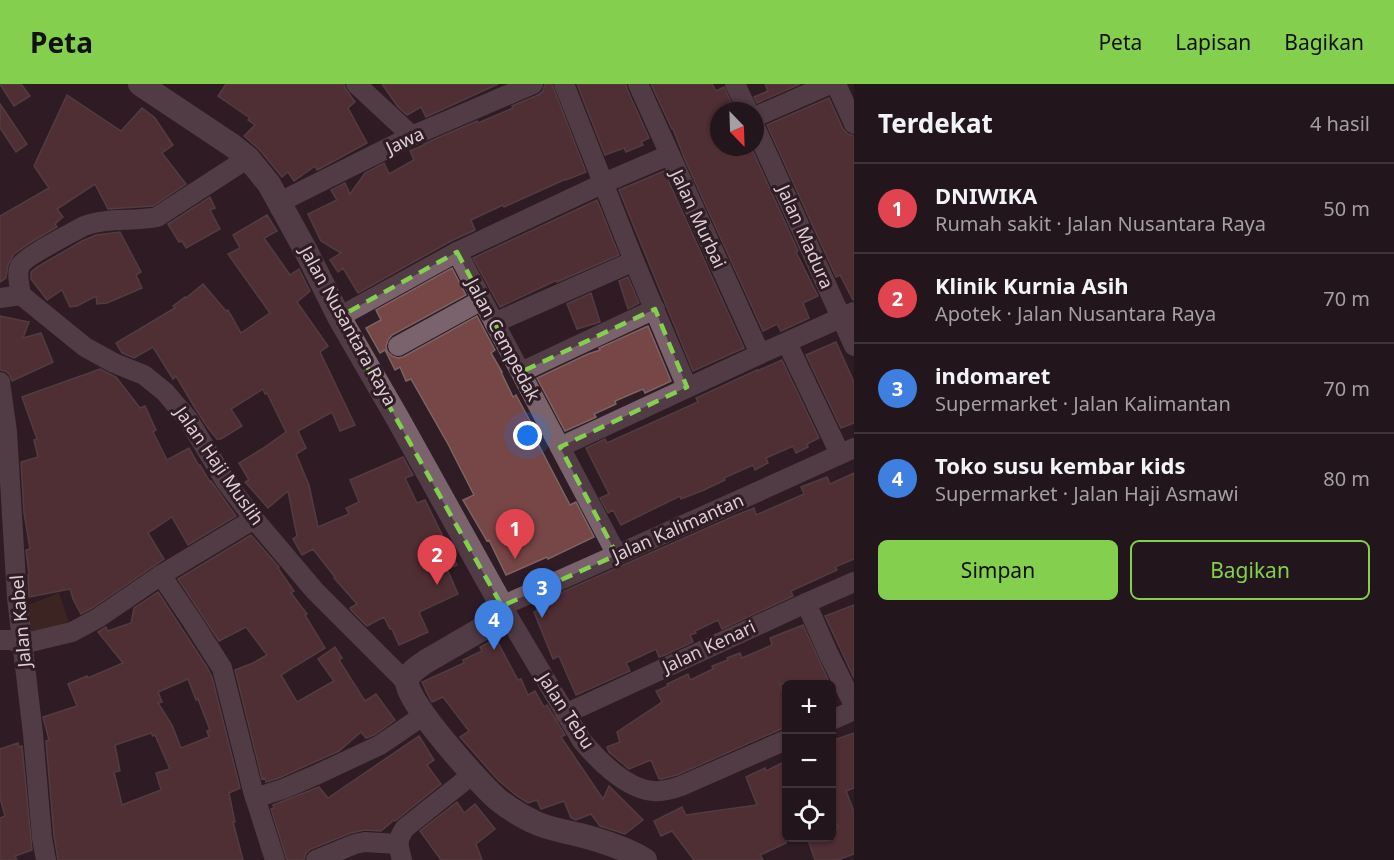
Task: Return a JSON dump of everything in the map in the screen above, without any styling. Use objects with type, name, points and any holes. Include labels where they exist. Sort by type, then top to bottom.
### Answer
[{"type":"street","name":"Jalan Nusantara Raya","points":[[140,84],[232,146],[261,172],[280,202],[339,317],[398,419],[502,609]]},
{"type":"street","points":[[356,84],[412,136]]},
{"type":"street","name":"Jawa","points":[[280,202],[412,136],[532,84]]},
{"type":"street","points":[[564,84],[687,387]]},
{"type":"street","name":"Jalan Murbai","points":[[638,84],[760,354]]},
{"type":"street","points":[[735,84],[744,102]]},
{"type":"street","points":[[764,113],[830,84]]},
{"type":"street","points":[[836,84],[854,124]]},
{"type":"street","name":"Jalan Madura","points":[[764,145],[848,315],[854,346]]},
{"type":"street","points":[[339,317],[457,252],[669,155]]},
{"type":"street","points":[[0,298],[21,295],[20,266],[28,258],[84,226],[92,222],[157,217],[248,158]]},
{"type":"street","name":"Jalan Cempedak","points":[[457,252],[617,555]]},
{"type":"street","points":[[494,323],[634,261]]},
{"type":"street","name":"Jalan Haji Muslih","points":[[21,295],[86,347],[114,363],[144,375],[165,392],[188,419],[226,482],[254,519],[315,591],[407,683]]},
{"type":"street","points":[[398,346],[482,300]]},
{"type":"street","points":[[521,372],[655,309]]},
{"type":"street","points":[[560,447],[848,315]]},
{"type":"street","points":[[787,343],[847,451]]},
{"type":"street","name":"Jalan Kabel","points":[[0,384],[7,432],[6,515],[33,734],[42,838],[40,858]]},
{"type":"street","name":"Jalan Kalimantan","points":[[502,609],[847,451]]},
{"type":"street","points":[[0,640],[11,640],[22,644],[72,632],[98,618],[161,575],[254,519]]},
{"type":"street","points":[[161,575],[222,668],[255,798],[275,860]]},
{"type":"street","name":"Jalan Kenari","points":[[565,714],[854,582]]},
{"type":"street","points":[[806,603],[854,705]]},
{"type":"street","points":[[502,609],[499,619],[416,669],[410,675],[407,683],[410,693],[424,715],[473,774],[509,808],[542,827],[619,847],[645,860]]},
{"type":"street","name":"Jalan Tebu","points":[[502,609],[582,741],[592,753],[634,787],[655,792],[668,790],[782,742]]},
{"type":"street","points":[[836,718],[854,710]]},
{"type":"street","points":[[255,798],[283,789],[380,745],[424,715]]},
{"type":"street","points":[[316,860],[365,842],[400,852],[399,837],[405,828],[473,774]]},
{"type":"highlighted area","points":[[457,252],[521,372],[655,309],[687,387],[560,447],[617,555],[502,606],[339,317]]},
{"type":"shaded area","points":[[59,593],[69,622],[31,635],[28,605]]},
{"type":"building","points":[[0,84],[21,84],[30,96],[14,106]]},
{"type":"building","points":[[226,84],[344,84],[355,102],[348,108],[367,143],[317,170],[315,166],[294,181],[288,172],[282,177],[259,149],[244,136],[255,125],[248,120],[250,118],[218,96]]},
{"type":"building","points":[[382,84],[498,84],[426,117],[421,107],[407,115],[398,107]]},
{"type":"building","points":[[545,84],[552,84],[586,172],[471,220],[475,230],[358,293],[343,268],[338,272],[330,260],[341,253],[321,241],[308,214],[337,200],[331,190],[345,183],[350,194],[365,173],[384,163],[389,174],[414,160],[410,151],[477,121],[478,123],[513,108],[512,106],[538,95],[543,91]]},
{"type":"building","points":[[577,84],[626,84],[649,138],[641,142],[643,145],[626,152],[624,148],[605,155]]},
{"type":"building","points":[[651,84],[712,84],[716,91],[724,87],[731,102],[710,102],[710,156],[755,156],[798,251],[796,252],[818,296],[803,303],[809,318],[781,331],[777,324],[763,331]]},
{"type":"building","points":[[765,84],[800,84],[756,102],[754,97],[768,91]]},
{"type":"building","points":[[67,95],[121,131],[142,108],[155,118],[173,145],[162,153],[186,184],[153,206],[108,209],[95,184],[57,209],[63,217],[55,224],[57,227],[14,254],[8,265],[6,278],[0,282],[0,216],[49,188],[34,166]]},
{"type":"building","points":[[829,98],[843,129],[854,136],[854,300],[840,275],[836,277],[767,125]]},
{"type":"building","points":[[0,104],[27,144],[16,152],[0,128]]},
{"type":"building","points":[[664,171],[744,348],[693,371],[619,190]]},
{"type":"building","points":[[210,197],[215,208],[210,210],[220,229],[186,248],[182,241],[179,242],[168,224]]},
{"type":"building","points":[[597,200],[619,255],[557,282],[557,280],[500,307],[473,258]]},
{"type":"building","points":[[267,215],[277,231],[264,238],[290,275],[299,269],[310,291],[297,302],[328,346],[320,352],[355,425],[340,431],[332,412],[298,431],[306,448],[296,454],[309,485],[318,527],[349,514],[346,508],[359,502],[350,480],[403,457],[413,475],[405,478],[417,503],[425,500],[457,565],[447,569],[458,594],[419,612],[428,632],[399,645],[384,617],[367,626],[351,610],[350,608],[357,604],[313,549],[302,555],[293,539],[297,536],[288,491],[268,508],[245,482],[249,480],[239,463],[286,432],[267,393],[265,394],[263,389],[231,409],[242,426],[221,439],[217,439],[176,376],[173,379],[153,347],[134,358],[122,353],[116,343],[175,308],[173,306],[203,284],[226,311],[228,310],[241,333],[270,313],[228,254],[240,248],[233,235]]},
{"type":"building","points":[[120,232],[141,272],[136,275],[142,288],[107,303],[97,304],[96,296],[77,306],[70,307],[62,290],[47,300],[31,279],[31,272],[37,267],[82,241],[96,235]]},
{"type":"building","points":[[452,268],[466,295],[392,335],[386,346],[387,351],[392,356],[403,357],[477,316],[495,350],[491,353],[513,397],[516,395],[537,434],[534,436],[570,505],[576,502],[594,537],[548,559],[547,557],[506,575],[489,540],[487,541],[463,500],[474,495],[448,444],[411,379],[406,381],[400,367],[395,370],[385,350],[380,353],[366,328],[381,320],[376,310]]},
{"type":"building","points":[[628,277],[639,303],[628,309],[619,281]]},
{"type":"building","points":[[591,293],[600,322],[577,329],[567,304]]},
{"type":"building","points":[[0,316],[29,322],[23,338],[41,333],[53,362],[12,381],[9,374],[0,370]]},
{"type":"building","points":[[648,326],[671,381],[645,393],[643,389],[615,401],[616,404],[594,414],[596,417],[565,431],[537,378]]},
{"type":"building","points":[[836,342],[854,382],[854,423],[841,428],[806,355]]},
{"type":"building","points":[[782,360],[819,438],[796,453],[793,446],[766,458],[768,463],[755,470],[753,465],[704,490],[681,499],[680,496],[621,525],[613,510],[608,513],[600,498],[609,494],[586,448],[605,439],[607,443],[698,402],[696,398]]},
{"type":"building","points":[[100,369],[116,377],[140,408],[145,406],[156,430],[153,432],[167,460],[189,448],[210,482],[236,516],[188,545],[172,517],[148,533],[164,559],[81,614],[70,589],[29,597],[26,550],[30,549],[24,513],[21,462],[38,457],[34,440],[37,439],[22,397]]},
{"type":"building","points":[[854,473],[854,559],[835,567],[837,570],[791,591],[793,596],[722,629],[718,620],[695,631],[696,633],[690,635],[693,642],[665,655],[659,657],[656,649],[626,663],[630,671],[576,695],[559,656],[553,659],[534,612],[538,610],[535,604],[734,516],[754,508],[756,515],[804,494],[801,487],[827,477],[830,484]]},
{"type":"building","points":[[251,535],[279,567],[294,591],[291,593],[307,614],[305,615],[325,648],[281,675],[297,702],[334,681],[318,659],[335,647],[342,658],[339,660],[365,701],[376,694],[395,720],[374,735],[366,738],[361,732],[339,751],[266,782],[265,778],[262,779],[235,670],[267,655],[246,627],[219,641],[178,579]]},
{"type":"building","points":[[158,592],[212,677],[240,788],[229,793],[235,822],[233,822],[243,860],[58,860],[46,741],[49,740],[43,717],[77,706],[68,684],[123,663],[98,632],[106,627],[108,631],[131,623],[134,608]],"holes":[[[188,679],[210,730],[207,731],[209,737],[181,748],[172,725],[158,703],[162,702],[158,692]],[[151,733],[155,735],[170,769],[156,773],[161,790],[122,805],[114,772],[120,771],[115,745]]]},
{"type":"building","points":[[854,605],[854,678],[825,616]]},
{"type":"building","points":[[803,625],[828,680],[782,680],[780,684],[782,729],[677,775],[662,779],[659,779],[651,760],[629,769],[609,752],[607,747],[620,742],[617,732],[662,702],[656,691],[688,674],[690,680],[713,669],[712,666],[728,660],[727,658],[740,653],[742,658],[772,645],[770,638]]},
{"type":"building","points":[[496,639],[518,680],[521,679],[528,695],[535,691],[544,707],[547,705],[565,735],[561,737],[603,799],[609,786],[643,820],[625,834],[600,826],[591,814],[576,820],[571,818],[564,801],[541,809],[537,800],[528,803],[517,796],[498,780],[460,737],[469,731],[443,697],[432,702],[430,699],[422,682],[464,663],[463,660],[482,651],[480,647]]},
{"type":"building","points":[[854,733],[854,788],[846,791],[854,812],[854,854],[837,860],[815,860],[809,842],[836,842],[836,829],[838,828],[836,823],[836,739]]},
{"type":"building","points":[[419,736],[434,760],[427,765],[441,784],[381,831],[365,830],[351,833],[311,849],[306,853],[304,860],[287,860],[271,809],[274,808],[273,805],[319,787],[328,798]]},
{"type":"building","points":[[18,743],[19,747],[22,746],[32,850],[15,856],[17,860],[0,860],[0,818],[5,816],[0,798],[0,749]]},
{"type":"building","points":[[782,763],[782,842],[786,843],[760,855],[763,860],[694,860],[672,831],[661,836],[654,821],[682,807],[686,815],[757,805],[746,777],[765,768],[766,771]]},
{"type":"building","points":[[457,802],[464,813],[475,804],[495,829],[476,844],[482,860],[441,860],[420,831]]},
{"type":"place","name":"DNIWIKA","points":[[515,559]]},
{"type":"place","name":"Klinik Kurnia Asih","points":[[437,585]]},
{"type":"place","name":"indomaret","points":[[542,618]]},
{"type":"place","name":"Toko susu kembar kids","points":[[494,650]]}]
